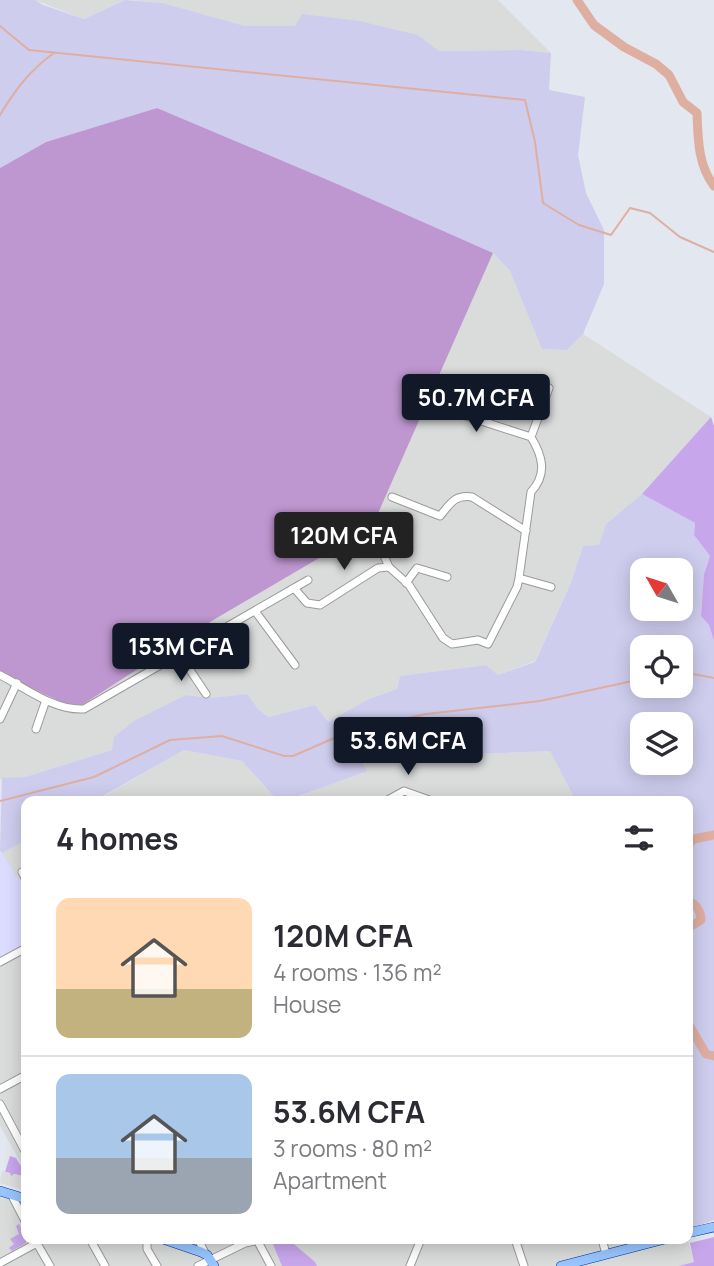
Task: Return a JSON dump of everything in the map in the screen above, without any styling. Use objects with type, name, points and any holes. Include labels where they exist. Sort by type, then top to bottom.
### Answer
[{"type":"main road","points":[[0,1191],[21,1197]]},
{"type":"main road","points":[[693,1232],[714,1227]]},
{"type":"main road","points":[[174,1244],[210,1260]]},
{"type":"main road","points":[[561,1266],[646,1244]]},
{"type":"street","points":[[486,422],[503,388]]},
{"type":"street","points":[[531,437],[549,388]]},
{"type":"street","points":[[374,533],[389,567],[406,583],[443,638],[452,643],[478,640],[488,644],[517,587],[531,492],[542,474],[542,454],[531,437],[429,404]]},
{"type":"street","points":[[392,497],[440,516],[454,499],[462,495],[472,497],[526,531]]},
{"type":"street","points":[[294,588],[307,603],[320,605],[378,568],[389,567]]},
{"type":"street","points":[[406,583],[417,568],[447,577]]},
{"type":"street","points":[[519,578],[551,587]]},
{"type":"street","points":[[0,675],[46,700],[71,710],[84,709],[308,580]]},
{"type":"street","points":[[255,611],[295,665]]},
{"type":"street","points":[[180,655],[206,694]]},
{"type":"street","points":[[0,719],[17,683]]},
{"type":"street","points":[[36,729],[46,700]]},
{"type":"street","points":[[395,796],[404,791],[418,796]]},
{"type":"street","points":[[0,962],[21,951]]},
{"type":"street","points":[[0,1089],[21,1078]]},
{"type":"street","points":[[0,1104],[21,1144]]},
{"type":"street","points":[[11,1194],[21,1213]]},
{"type":"street","points":[[0,1263],[31,1244]]},
{"type":"street","points":[[38,1244],[50,1266]]},
{"type":"street","points":[[93,1244],[105,1266]]},
{"type":"street","points":[[147,1244],[157,1266]]},
{"type":"street","points":[[201,1244],[210,1260]]},
{"type":"street","points":[[198,1266],[245,1244]]},
{"type":"street","points":[[262,1244],[271,1266]]},
{"type":"street","points":[[410,1266],[419,1244]]},
{"type":"street","points":[[517,1244],[524,1266]]},
{"type":"street","points":[[603,1244],[606,1254]]},
{"type":"shaded area","points":[[0,0],[35,0],[84,19],[125,0],[163,3],[245,26],[295,26],[302,14],[359,21],[418,35],[439,51],[521,50],[551,53],[549,90],[585,97],[578,155],[586,193],[604,230],[604,284],[583,334],[567,350],[542,349],[510,271],[493,253],[157,108],[46,142],[0,168]]},
{"type":"shaded area","points":[[35,0],[125,0],[84,19]]},
{"type":"shaded area","points":[[132,0],[498,0],[551,53],[521,50],[439,51],[418,35],[295,26],[245,26],[163,3]]},
{"type":"shaded area","points":[[157,108],[493,253],[372,527],[215,619],[79,707],[65,704],[0,673],[0,168],[46,142]]},
{"type":"shaded area","points":[[493,253],[510,271],[543,349],[567,350],[583,334],[711,417],[642,494],[606,524],[599,545],[583,546],[571,583],[535,661],[498,675],[485,665],[400,676],[397,689],[369,699],[328,723],[315,705],[269,717],[259,710],[247,694],[210,698],[186,695],[112,750],[25,777],[0,779],[0,673],[65,704],[79,707],[215,619],[372,527]]},
{"type":"shaded area","points":[[711,417],[714,426],[714,641],[709,625],[701,616],[704,574],[710,556],[694,535],[695,523],[642,494]]},
{"type":"shaded area","points":[[642,494],[695,523],[694,535],[710,556],[704,574],[701,616],[709,625],[714,641],[714,1220],[693,1227],[693,796],[573,796],[550,751],[405,757],[405,753],[390,743],[360,758],[367,771],[299,796],[274,796],[242,761],[184,750],[103,796],[21,796],[21,843],[2,853],[0,850],[2,778],[25,777],[112,750],[114,737],[134,721],[186,695],[210,698],[247,694],[259,710],[269,717],[315,705],[328,722],[369,699],[397,689],[400,676],[486,665],[498,675],[535,662],[571,583],[583,546],[599,545],[606,524]]},
{"type":"shaded area","points":[[390,743],[406,753],[406,757],[550,751],[573,796],[300,796],[366,770],[360,758]]},
{"type":"shaded area","points":[[184,750],[242,761],[274,796],[104,796]]},
{"type":"shaded area","points":[[21,843],[21,1163],[0,1126],[0,850],[2,853]]},
{"type":"shaded area","points":[[0,850],[21,883],[21,949],[0,961]]},
{"type":"shaded area","points":[[10,1156],[16,1158],[21,1166],[21,1176],[15,1174],[11,1177],[10,1173],[5,1172]]},
{"type":"shaded area","points":[[2,1171],[10,1173],[11,1176],[21,1176],[21,1189],[0,1183]]},
{"type":"shaded area","points":[[0,1197],[21,1203],[21,1244],[161,1244],[199,1255],[207,1266],[0,1266]]},
{"type":"shaded area","points":[[19,1224],[21,1228],[21,1244],[24,1244],[12,1251],[9,1248],[14,1244],[10,1239],[19,1234],[16,1226]]},
{"type":"shaded area","points":[[714,1237],[714,1266],[679,1266],[694,1262],[690,1244]]},
{"type":"shaded area","points":[[187,1244],[689,1244],[695,1262],[679,1266],[215,1266],[208,1253]]},
{"type":"shaded area","points":[[273,1244],[294,1244],[317,1266],[282,1266]]},
{"type":"waterway","points":[[577,0],[594,25],[669,75],[683,102],[697,113],[702,161],[714,186]]},
{"type":"waterway","points":[[0,26],[29,50],[525,100],[535,142],[543,203],[579,225],[611,235],[630,208],[650,213],[680,237],[714,252]]},
{"type":"waterway","points":[[0,115],[24,81],[54,53]]},
{"type":"waterway","points":[[693,674],[714,678]]},
{"type":"waterway","points":[[0,801],[94,777],[170,740],[222,736],[284,756],[293,756],[348,732],[426,714],[540,701],[630,682]]},
{"type":"waterway","points":[[693,840],[714,835]]},
{"type":"waterway","points":[[693,904],[698,908],[701,920],[693,925]]},
{"type":"waterway","points":[[693,1032],[706,1054],[714,1056]]}]
